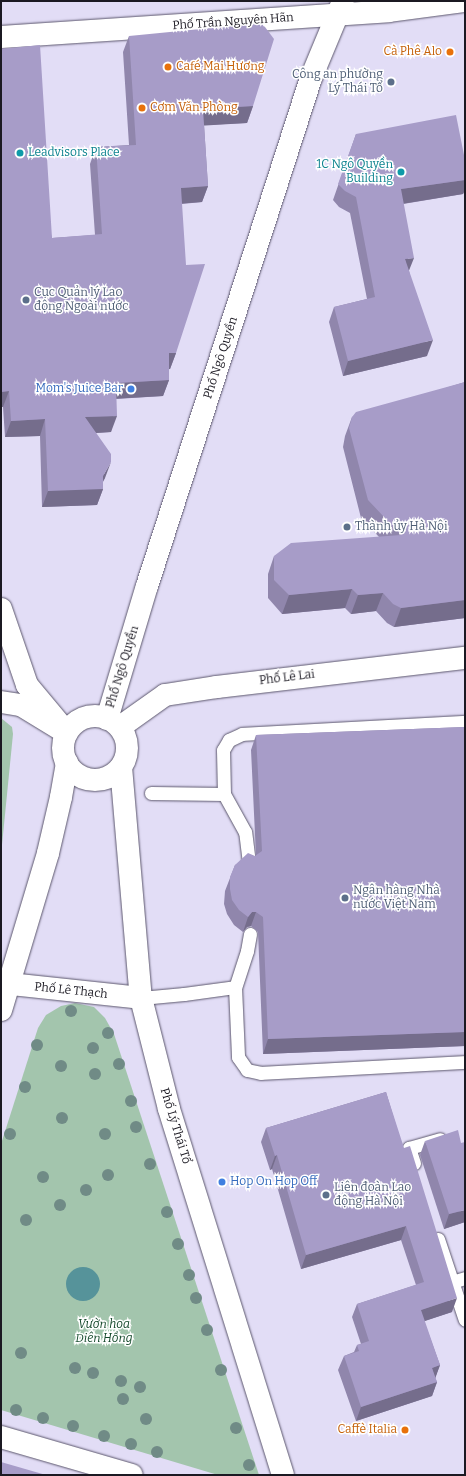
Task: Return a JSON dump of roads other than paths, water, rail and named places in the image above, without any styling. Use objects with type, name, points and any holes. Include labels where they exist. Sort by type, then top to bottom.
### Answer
[{"type":"street","name":"Phố Trần Nguyên Hãn","points":[[1,37],[340,8],[388,11],[465,1]]},
{"type":"street","name":"Phố Ngô Quyền","points":[[114,723],[147,586],[309,85],[340,8]]},
{"type":"street","points":[[1,609],[27,685],[67,733]]},
{"type":"street","name":"Phố Lê Lai","points":[[114,723],[165,695],[217,687],[465,658]]},
{"type":"street","points":[[1,702],[21,704],[67,733]]},
{"type":"street","points":[[92,716],[114,723],[125,736],[128,747],[126,757],[121,767],[114,774],[104,778],[94,779],[83,777],[74,772],[67,763],[64,753],[64,743],[67,733],[73,725],[82,719],[92,716]]},
{"type":"street","points":[[1,1010],[5,983],[48,853],[67,763]]},
{"type":"street","name":"Phố Lý Thái Tổ","points":[[121,767],[141,998],[169,1109],[283,1475]]},
{"type":"street","name":"Phố Lê Thạch","points":[[5,983],[141,998]]},
{"type":"street","points":[[1,1437],[132,1475]]},
{"type":"lane","points":[[249,863],[245,832],[224,794],[223,750],[229,740],[242,734],[465,722]]},
{"type":"lane","points":[[151,793],[224,794]]},
{"type":"lane","points":[[250,934],[247,951],[235,987],[238,1057],[247,1070],[261,1073],[465,1062]]},
{"type":"lane","points":[[141,998],[235,987]]},
{"type":"lane","points":[[418,1178],[409,1148],[446,1138]]},
{"type":"lane","points":[[435,1230],[465,1320]]},
{"type":"lane","points":[[452,1282],[465,1278]]},
{"type":"place","name":"Cà Phê Alo","points":[[450,52]]},
{"type":"place","name":"Café Mai Hương","points":[[168,67]]},
{"type":"place","name":"Công an phường Lý Thái Tổ","points":[[391,82]]},
{"type":"place","name":"Cơm Văn Phòng","points":[[142,108]]},
{"type":"place","name":"Leadvisors Place","points":[[20,153]]},
{"type":"place","name":"1C Ngô Quyền Building","points":[[401,172]]},
{"type":"place","name":"Cục Quản lý Lao động Ngoài nước","points":[[26,300]]},
{"type":"place","name":"Mom's Juice Bar","points":[[131,389]]},
{"type":"place","name":"Thành ủy Hà Nội","points":[[347,527]]},
{"type":"place","name":"Ngân hàng Nhà nước Việt Nam","points":[[345,898]]},
{"type":"place","name":"Hop On Hop Off","points":[[222,1182]]},
{"type":"place","name":"Liên đoàn Lao động Hà Nội","points":[[326,1195]]},
{"type":"place","name":"Caffè Italia","points":[[405,1430]]},
{"type":"park label","name":"Vườn hoa Diên Hồng","points":[[104,1332]]}]
